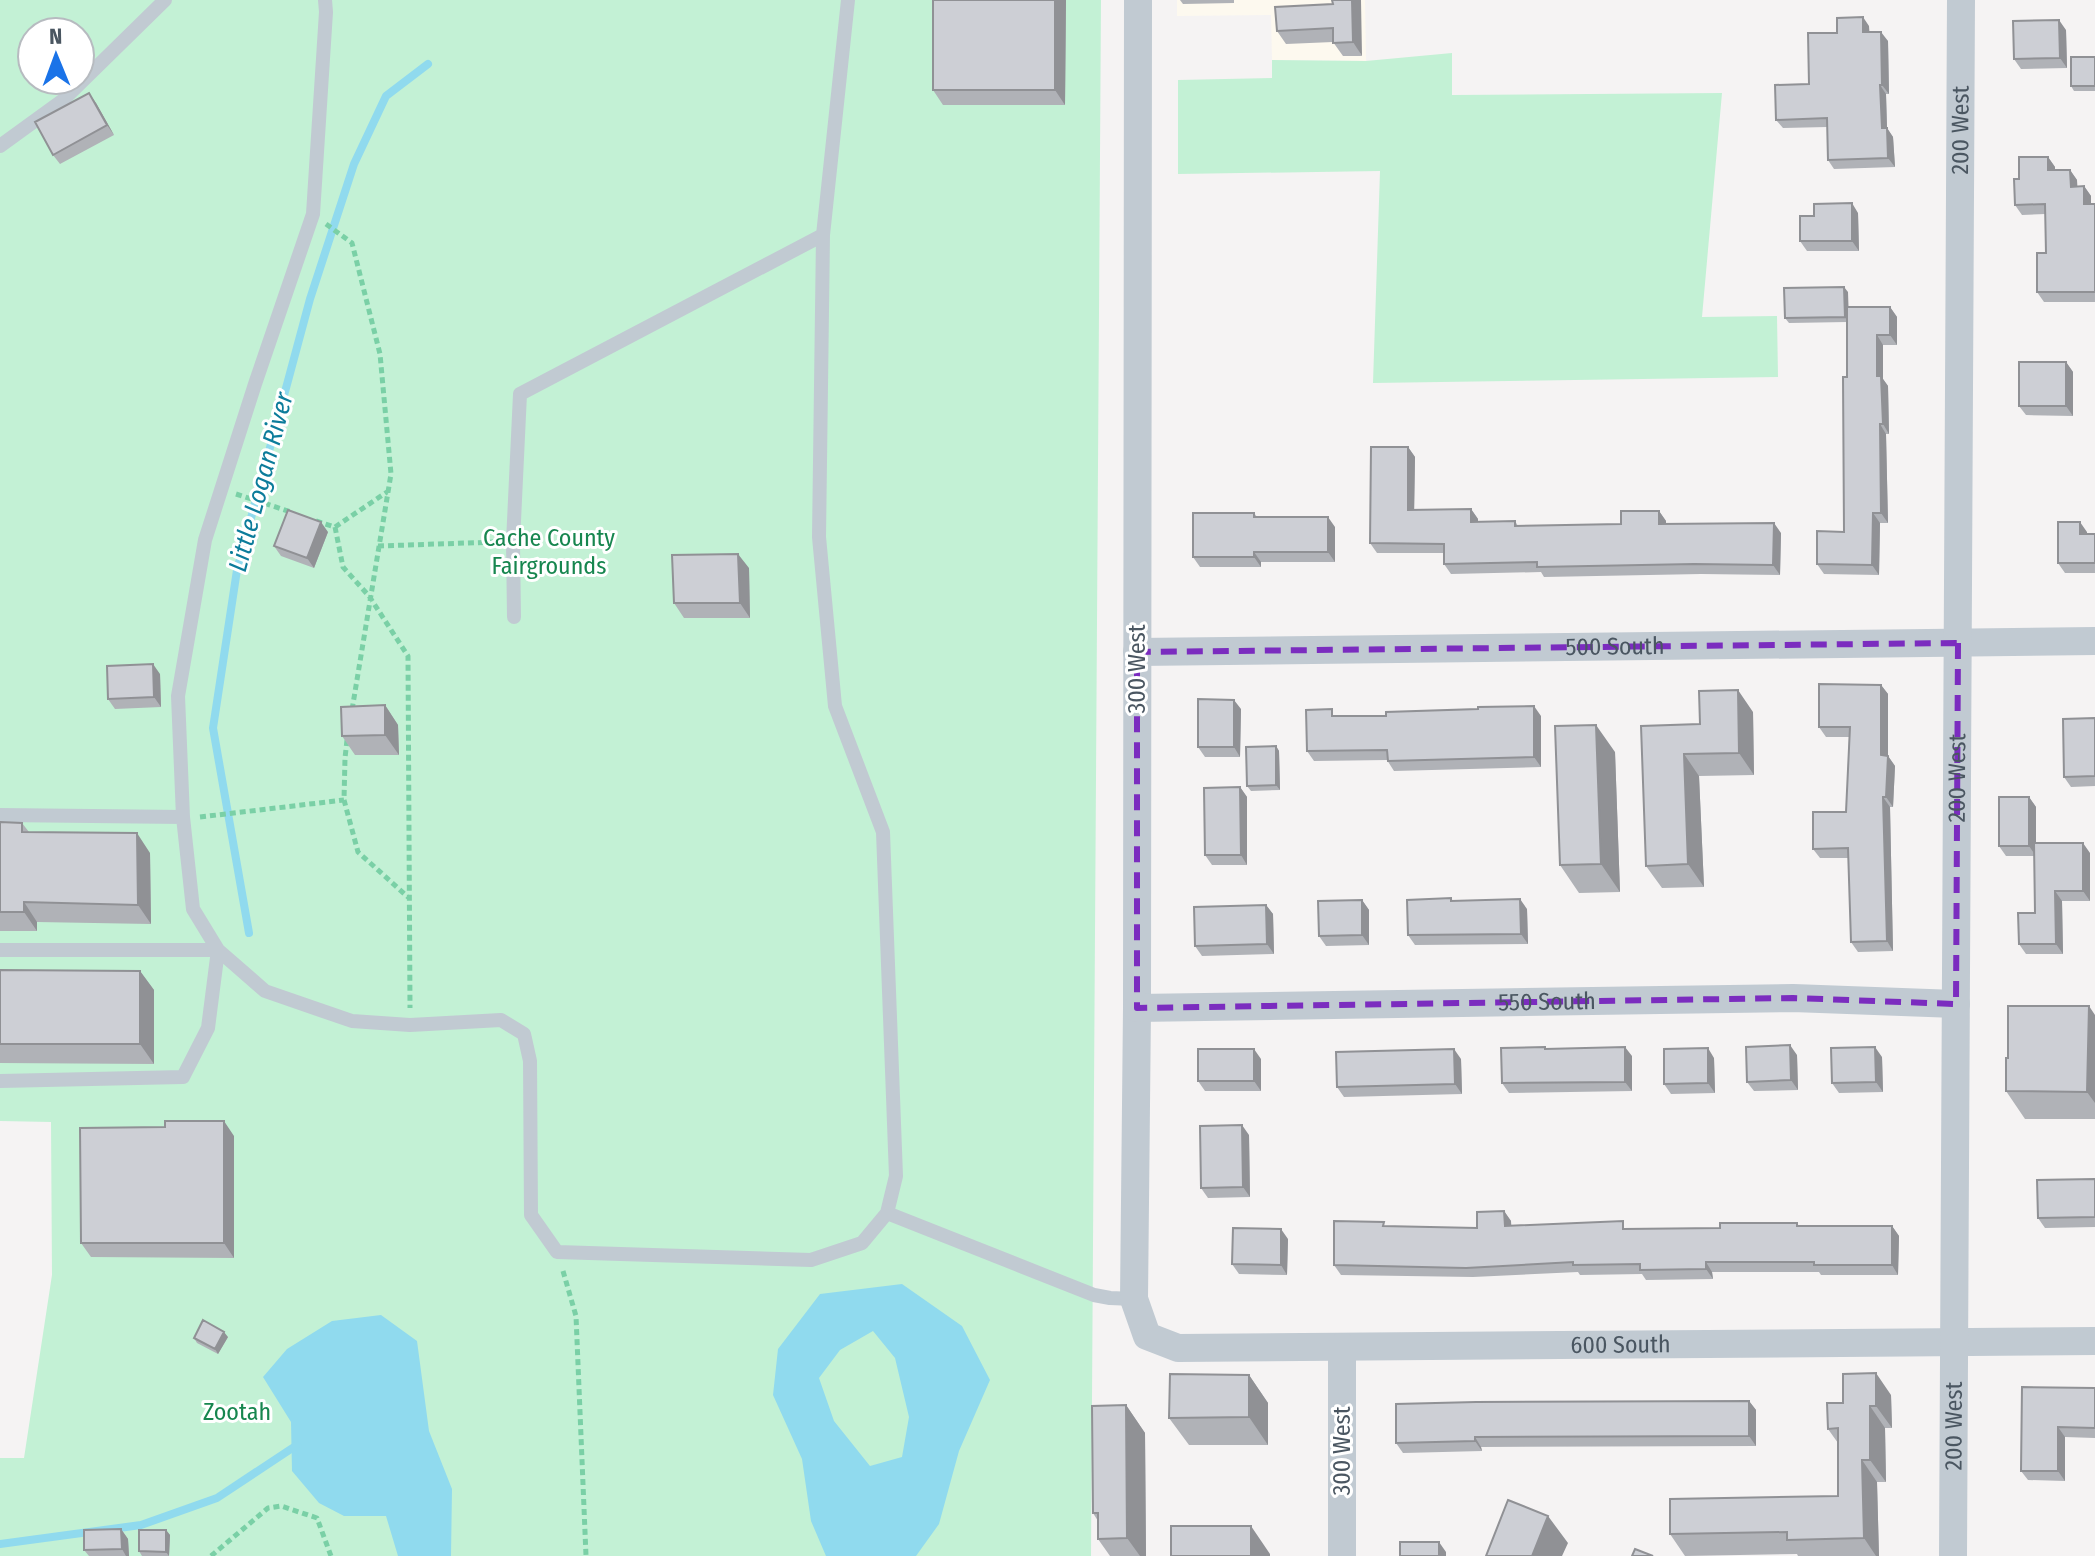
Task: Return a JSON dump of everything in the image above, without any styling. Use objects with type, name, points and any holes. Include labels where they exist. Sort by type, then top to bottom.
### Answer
[{"type":"street","name":"300 West","points":[[1138,0],[1134,1299],[1147,1336]]},
{"type":"street","name":"200 West","points":[[1953,1556],[1961,0]]},
{"type":"street","name":"500 South","points":[[1137,652],[2095,641]]},
{"type":"street","name":"550 South","points":[[1137,1008],[1793,998],[1956,1004]]},
{"type":"street","name":"600 South","points":[[1147,1336],[1178,1348],[2095,1341]]},
{"type":"street","name":"300 West","points":[[1342,1347],[1342,1556]]},
{"type":"lane","points":[[0,146],[62,101],[165,0]]},
{"type":"lane","points":[[325,0],[313,214],[205,540],[178,696],[183,817],[193,909],[218,950],[265,991],[352,1021],[410,1025],[501,1020],[524,1034],[530,1061],[531,1215],[557,1252],[811,1260],[862,1243],[887,1213],[896,1176],[883,832],[835,706],[819,537],[823,235],[848,0]]},
{"type":"lane","points":[[514,617],[513,542],[520,394],[823,235]]},
{"type":"lane","points":[[0,815],[183,817]]},
{"type":"lane","points":[[0,950],[218,950]]},
{"type":"lane","points":[[0,1081],[183,1077],[208,1028],[218,950]]},
{"type":"lane","points":[[887,1213],[1094,1295],[1134,1299]]},
{"type":"path","points":[[313,214],[352,243],[380,354],[391,474],[351,714]]},
{"type":"path","points":[[335,527],[387,492]]},
{"type":"path","points":[[239,495],[297,514]]},
{"type":"path","points":[[309,518],[335,527]]},
{"type":"path","points":[[335,527],[343,567],[369,596],[408,656],[410,1025]]},
{"type":"path","points":[[378,546],[513,542]]},
{"type":"path","points":[[349,728],[344,800],[358,852],[409,898]]},
{"type":"path","points":[[205,817],[344,800]]},
{"type":"path","points":[[557,1252],[576,1316],[586,1556]]},
{"type":"path","points":[[211,1556],[268,1508],[281,1506],[317,1518],[331,1556]]},
{"type":"highlighted area","points":[[1958,643],[1956,1004],[1793,998],[1137,1008],[1137,652]]},
{"type":"shaded area","points":[[1177,0],[1365,0],[1366,61],[1272,60],[1271,15],[1177,16]]},
{"type":"green space","name":"Cache County Fairgrounds","points":[[0,0],[1101,0],[1091,1556],[0,1556],[0,1458],[24,1458],[52,1275],[51,1122],[0,1121]]},
{"type":"green space","points":[[1452,53],[1452,95],[1722,93],[1702,317],[1777,316],[1778,377],[1373,383],[1380,171],[1178,174],[1178,80],[1272,78],[1272,60],[1366,61]]},
{"type":"water","points":[[902,1284],[962,1326],[990,1380],[959,1451],[939,1524],[916,1556],[826,1556],[811,1521],[802,1459],[773,1395],[778,1349],[820,1294]],"holes":[[[873,1331],[895,1358],[909,1417],[902,1457],[870,1466],[834,1421],[819,1378],[840,1350]]]},
{"type":"water","points":[[381,1315],[417,1341],[429,1431],[452,1489],[451,1556],[398,1556],[386,1516],[344,1516],[319,1503],[292,1471],[291,1422],[263,1377],[287,1349],[332,1321]]},
{"type":"building","points":[[933,0],[1055,0],[1055,90],[933,90]]},
{"type":"building","points":[[1332,0],[1352,0],[1353,42],[1333,43],[1333,28],[1277,31],[1275,7],[1333,4]]},
{"type":"building","points":[[1863,17],[1863,32],[1881,32],[1882,128],[1887,128],[1888,158],[1828,160],[1827,118],[1776,120],[1775,85],[1809,84],[1808,33],[1837,33],[1837,18]]},
{"type":"building","points":[[2059,20],[2060,58],[2014,59],[2013,21]]},
{"type":"building","points":[[2071,57],[2095,57],[2095,86],[2071,86]]},
{"type":"building","points":[[83,96],[91,96],[107,125],[53,155],[35,122]]},
{"type":"building","points":[[2019,157],[2048,157],[2048,170],[2070,170],[2071,187],[2084,186],[2084,204],[2095,204],[2095,292],[2037,292],[2037,253],[2046,253],[2045,204],[2015,205],[2014,179],[2019,179]]},
{"type":"building","points":[[1852,203],[1852,241],[1800,241],[1800,216],[1814,216],[1814,204]]},
{"type":"building","points":[[1844,287],[1845,317],[1785,318],[1784,288]]},
{"type":"building","points":[[1847,307],[1890,307],[1890,335],[1877,335],[1877,376],[1881,376],[1883,424],[1880,424],[1881,513],[1873,513],[1872,565],[1817,564],[1817,531],[1844,532],[1843,377],[1847,377]]},
{"type":"building","points":[[2019,362],[2066,362],[2066,406],[2019,406]]},
{"type":"building","points":[[1371,447],[1408,447],[1408,510],[1471,509],[1471,522],[1515,521],[1515,526],[1621,524],[1621,511],[1659,511],[1659,524],[1774,523],[1773,565],[1537,567],[1537,562],[1444,564],[1444,544],[1370,543]]},
{"type":"building","points":[[288,510],[321,522],[307,558],[274,546]]},
{"type":"building","points":[[1193,513],[1328,517],[1328,552],[1254,552],[1254,557],[1193,557]]},
{"type":"building","points":[[2058,522],[2080,522],[2080,534],[2095,534],[2095,563],[2058,563]]},
{"type":"building","points":[[738,554],[740,603],[674,603],[672,555]]},
{"type":"building","points":[[153,664],[154,697],[108,699],[107,666]]},
{"type":"building","points":[[1819,684],[1881,685],[1881,755],[1888,756],[1886,797],[1883,797],[1887,941],[1851,942],[1848,848],[1813,849],[1813,812],[1846,812],[1850,727],[1819,727]]},
{"type":"building","points":[[1738,690],[1739,753],[1684,754],[1688,864],[1646,866],[1641,726],[1700,724],[1699,691]]},
{"type":"building","points":[[1198,699],[1234,700],[1234,747],[1198,747]]},
{"type":"building","points":[[385,705],[385,735],[342,736],[341,707]]},
{"type":"building","points":[[1534,706],[1534,757],[1388,761],[1387,750],[1307,751],[1306,710],[1332,709],[1332,716],[1386,716],[1386,712]]},
{"type":"building","points":[[2095,718],[2095,776],[2064,777],[2063,719]]},
{"type":"building","points":[[1596,725],[1601,864],[1560,865],[1555,726]]},
{"type":"building","points":[[1276,746],[1276,785],[1247,786],[1246,747]]},
{"type":"building","points":[[1240,787],[1241,855],[1205,855],[1204,788]]},
{"type":"building","points":[[1999,797],[2029,797],[2029,846],[1999,846]]},
{"type":"building","points":[[0,822],[22,823],[22,832],[137,833],[138,905],[24,902],[24,912],[0,912]]},
{"type":"building","points":[[2034,843],[2083,843],[2083,891],[2055,891],[2056,944],[2019,944],[2018,913],[2035,913]]},
{"type":"building","points":[[1451,898],[1451,901],[1520,899],[1521,934],[1408,935],[1407,900]]},
{"type":"building","points":[[1362,900],[1362,935],[1319,936],[1318,901]]},
{"type":"building","points":[[1266,905],[1267,944],[1195,946],[1194,907]]},
{"type":"building","points":[[0,970],[140,971],[140,1044],[0,1044]]},
{"type":"building","points":[[2008,1006],[2089,1006],[2087,1092],[2006,1091]]},
{"type":"building","points":[[1790,1045],[1791,1080],[1747,1082],[1746,1047]]},
{"type":"building","points":[[1625,1047],[1625,1082],[1502,1083],[1501,1048]]},
{"type":"building","points":[[1875,1047],[1876,1082],[1832,1083],[1831,1048]]},
{"type":"building","points":[[1708,1048],[1708,1083],[1664,1084],[1664,1049]]},
{"type":"building","points":[[1198,1049],[1254,1049],[1254,1081],[1198,1081]]},
{"type":"building","points":[[1454,1049],[1455,1084],[1337,1087],[1336,1052]]},
{"type":"building","points":[[165,1121],[224,1121],[224,1243],[81,1243],[80,1128],[165,1127]]},
{"type":"building","points":[[1242,1125],[1243,1187],[1201,1188],[1200,1126]]},
{"type":"building","points":[[2095,1179],[2095,1217],[2038,1218],[2037,1180]]},
{"type":"building","points":[[1504,1211],[1505,1226],[1623,1221],[1623,1229],[1720,1228],[1720,1223],[1892,1226],[1892,1265],[1706,1262],[1706,1269],[1640,1270],[1640,1264],[1573,1265],[1573,1262],[1466,1268],[1334,1265],[1334,1221],[1384,1222],[1383,1226],[1477,1228],[1477,1212]]},
{"type":"building","points":[[1233,1228],[1281,1229],[1281,1265],[1232,1264]]},
{"type":"building","points":[[203,1320],[224,1332],[215,1349],[194,1338]]},
{"type":"building","points":[[1876,1373],[1876,1406],[1870,1406],[1870,1460],[1862,1460],[1864,1538],[1787,1540],[1787,1532],[1670,1534],[1670,1499],[1838,1496],[1838,1428],[1828,1429],[1827,1403],[1843,1403],[1843,1374]]},
{"type":"building","points":[[1170,1374],[1249,1375],[1249,1417],[1169,1418]]},
{"type":"building","points":[[2022,1387],[2095,1388],[2095,1428],[2058,1427],[2058,1471],[2021,1471]]},
{"type":"building","points":[[1749,1401],[1749,1436],[1475,1437],[1475,1441],[1396,1443],[1396,1404]]},
{"type":"building","points":[[1126,1405],[1127,1538],[1098,1539],[1098,1513],[1093,1513],[1092,1406]]},
{"type":"building","points":[[1508,1500],[1548,1516],[1532,1556],[1486,1556]]},
{"type":"building","points":[[1171,1526],[1251,1526],[1251,1556],[1171,1556]]},
{"type":"building","points":[[121,1529],[122,1549],[84,1550],[84,1530]]},
{"type":"building","points":[[139,1530],[166,1530],[166,1552],[139,1551]]},
{"type":"building","points":[[1400,1542],[1439,1542],[1439,1556],[1400,1556]]},
{"type":"building","points":[[1635,1549],[1653,1556],[1632,1556]]},
{"type":"waterway","name":"Little Logan River","points":[[249,933],[213,728],[237,570],[310,299],[354,164],[386,96],[428,64]]},
{"type":"waterway","name":"Little Logan River","points":[[0,1544],[141,1525],[217,1498],[297,1445]]},
{"type":"park label","name":"Zootah","points":[[237,1412]]}]
